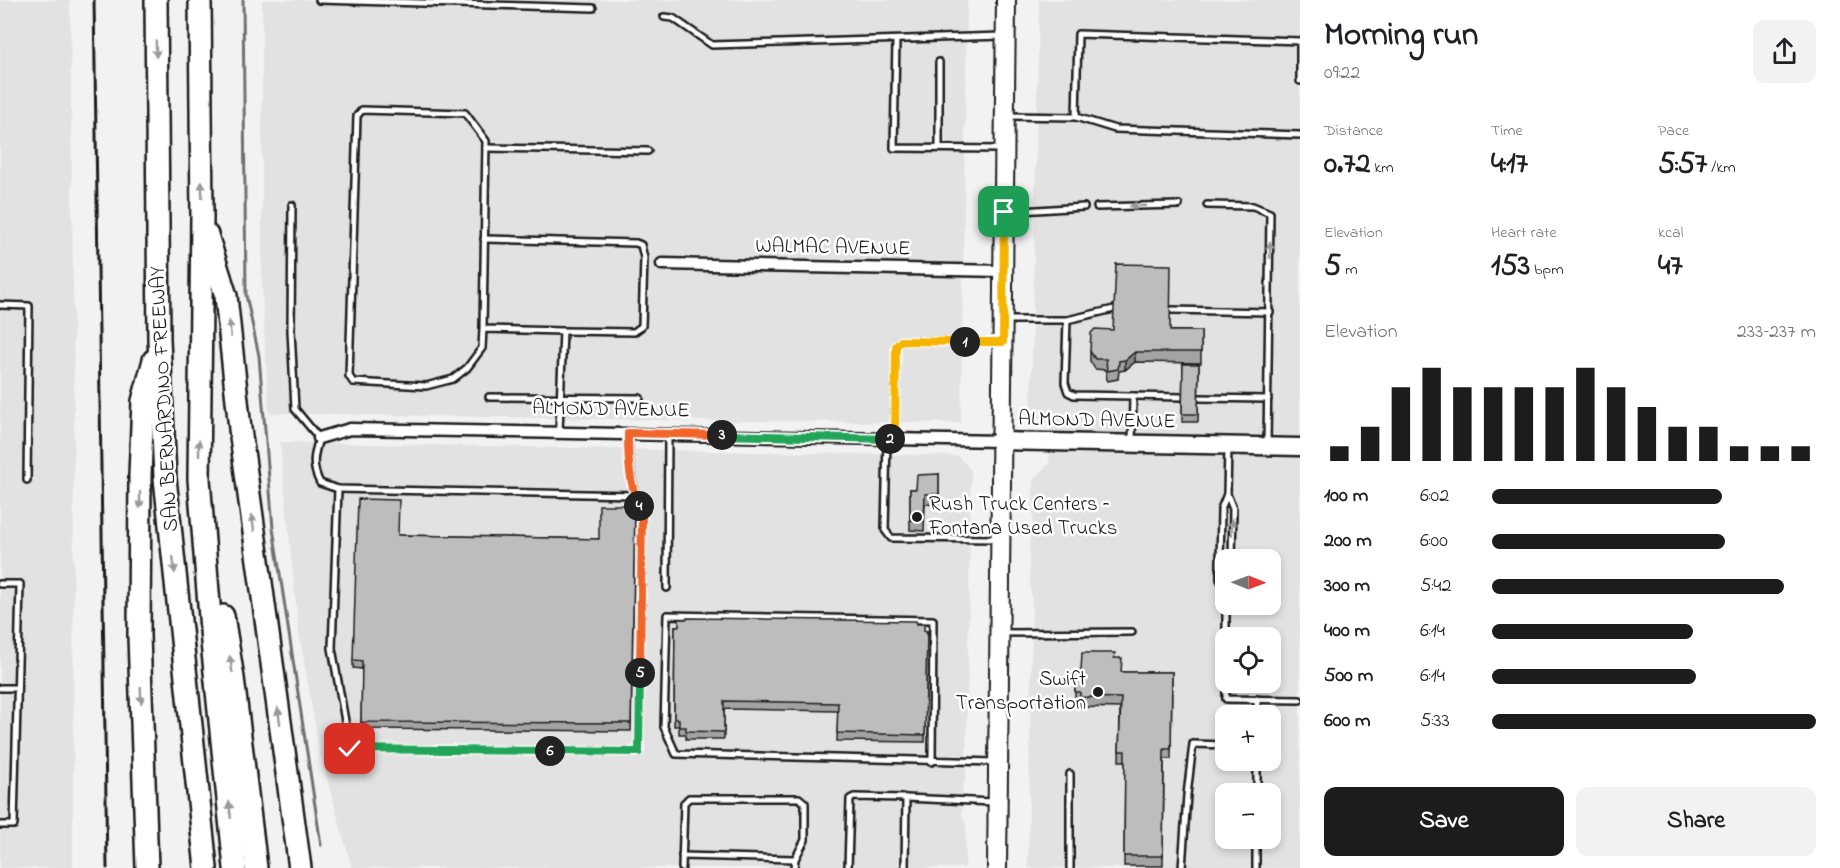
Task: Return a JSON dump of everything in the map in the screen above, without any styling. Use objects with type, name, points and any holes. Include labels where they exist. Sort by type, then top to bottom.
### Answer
[{"type":"highway","name":"SAN BERNARDINO FREEWAY","points":[[156,0],[159,339],[165,478],[206,868]]},
{"type":"highway","name":"SAN BERNARDINO FREEWAY","points":[[200,0],[202,217],[199,479],[212,642],[235,868]]},
{"type":"highway","points":[[202,217],[226,296],[240,429],[300,868]]},
{"type":"highway","points":[[147,868],[139,636],[140,475],[143,401],[159,339]]},
{"type":"highway","points":[[199,479],[233,678],[256,868]]},
{"type":"main road","points":[[997,868],[1006,0]]},
{"type":"street","name":"WALMAC AVENUE","points":[[662,264],[1003,271]]},
{"type":"street","name":"ALMOND AVENUE","points":[[319,438],[350,429],[1300,447]]},
{"type":"lane","points":[[319,0],[593,8]]},
{"type":"lane","points":[[664,17],[673,18],[712,45],[1006,36]]},
{"type":"lane","points":[[1076,117],[1078,34],[1300,41],[1300,81]]},
{"type":"lane","points":[[896,40],[894,148],[1005,149]]},
{"type":"lane","points":[[939,62],[939,148]]},
{"type":"lane","points":[[362,110],[465,112],[486,141],[484,239],[482,348],[467,368],[453,379],[426,386],[353,382],[349,376],[357,116],[362,110]]},
{"type":"lane","points":[[1005,117],[1076,117],[1115,129],[1300,135]]},
{"type":"lane","points":[[486,148],[648,151]]},
{"type":"lane","points":[[292,205],[291,330],[295,410],[319,438],[312,461],[320,483],[338,489],[634,495]]},
{"type":"lane","points":[[1097,207],[1179,205]]},
{"type":"lane","points":[[1207,205],[1253,206],[1270,213],[1267,447]]},
{"type":"lane","points":[[1004,212],[1084,207]]},
{"type":"lane","points":[[483,329],[634,332],[642,326],[644,258],[641,245],[636,243],[484,239]]},
{"type":"lane","points":[[0,305],[29,306],[27,480]]},
{"type":"lane","points":[[1003,320],[1067,320],[1114,309]]},
{"type":"lane","points":[[1171,310],[1270,312]]},
{"type":"lane","points":[[1067,320],[1065,382],[1068,392],[1074,395],[1182,397]]},
{"type":"lane","points":[[559,432],[562,331]]},
{"type":"lane","points":[[1000,539],[891,538],[885,530],[896,346],[901,341],[1003,342]]},
{"type":"lane","points":[[1132,444],[1133,396]]},
{"type":"lane","points":[[489,397],[640,398]]},
{"type":"lane","points":[[1199,398],[1268,399]]},
{"type":"lane","points":[[338,489],[332,648],[350,749],[639,752],[642,514],[634,495],[628,456],[628,433]]},
{"type":"lane","points":[[667,588],[668,434]]},
{"type":"lane","points":[[1220,549],[1221,509],[1227,495],[1228,446]]},
{"type":"lane","points":[[1227,495],[1233,509],[1232,549]]},
{"type":"lane","points":[[0,584],[20,584],[14,825],[0,825]]},
{"type":"lane","points":[[932,762],[933,620],[667,615],[664,727],[676,754],[932,762],[998,762]]},
{"type":"lane","points":[[999,633],[1132,632]]},
{"type":"lane","points":[[0,688],[16,688]]},
{"type":"lane","points":[[1226,693],[1226,699],[1300,700]]},
{"type":"lane","points":[[1257,699],[1257,705]]},
{"type":"lane","points":[[1182,868],[1186,795],[1193,744],[1215,745]]},
{"type":"lane","points":[[1070,774],[1070,868]]},
{"type":"lane","points":[[848,868],[850,799],[854,797],[998,802]]},
{"type":"lane","points":[[682,868],[684,803],[689,798],[799,798],[805,803],[805,840],[795,859],[794,868]]},
{"type":"lane","points":[[905,868],[906,798]]},
{"type":"lane","points":[[1256,849],[1256,868]]},
{"type":"lane","points":[[682,856],[795,859]]},
{"type":"shaded area","points":[[0,0],[70,0],[74,386],[73,868],[0,868]]},
{"type":"shaded area","points":[[262,0],[967,0],[961,423],[269,413],[262,294]]},
{"type":"shaded area","points":[[1039,0],[1300,0],[1300,868],[1028,868],[1032,607],[1029,568],[1030,528],[1033,523],[1033,479],[1049,464],[1050,428],[1031,410]]},
{"type":"shaded area","points":[[280,442],[958,456],[971,470],[966,778],[962,789],[962,815],[966,824],[965,868],[352,868],[320,754],[298,626]]},
{"type":"building","points":[[1116,264],[1171,265],[1170,331],[1201,331],[1201,352],[1135,352],[1125,360],[1119,361],[1118,369],[1107,371],[1106,359],[1095,359],[1090,351],[1091,333],[1095,329],[1113,330]]},
{"type":"building","points":[[1183,364],[1199,364],[1198,414],[1182,414]]},
{"type":"building","name":"Rush Truck Centers – Fontana Used Trucks","points":[[939,474],[939,494],[925,494],[924,521],[910,520],[910,489],[916,489],[917,475]]},
{"type":"building","points":[[358,499],[399,500],[398,535],[599,539],[599,505],[635,505],[631,723],[361,722],[362,661],[353,660]]},
{"type":"building","points":[[679,619],[916,621],[917,624],[924,624],[924,631],[927,631],[925,735],[837,733],[838,703],[724,701],[724,732],[686,731],[686,727],[679,727],[679,719],[674,719],[675,626],[679,626]]},
{"type":"building","points":[[1082,653],[1115,653],[1114,658],[1122,658],[1121,672],[1172,672],[1171,749],[1164,749],[1163,856],[1124,856],[1125,751],[1119,751],[1121,698],[1080,697],[1080,692],[1075,692],[1075,671],[1081,671]]},
{"type":"waterway","points":[[243,0],[246,295],[259,356],[273,528],[321,845]]},
{"type":"railway","points":[[94,0],[107,868]]},
{"type":"place","name":"Rush Truck Centers – Fontana Used Trucks","points":[[917,517]]},
{"type":"place","name":"Swift Transportation","points":[[1098,692]]},
{"type":"route","points":[[350,749],[639,752],[642,514],[634,495],[628,456],[628,433],[895,439],[896,346],[901,341],[1003,342],[1004,212]]}]
